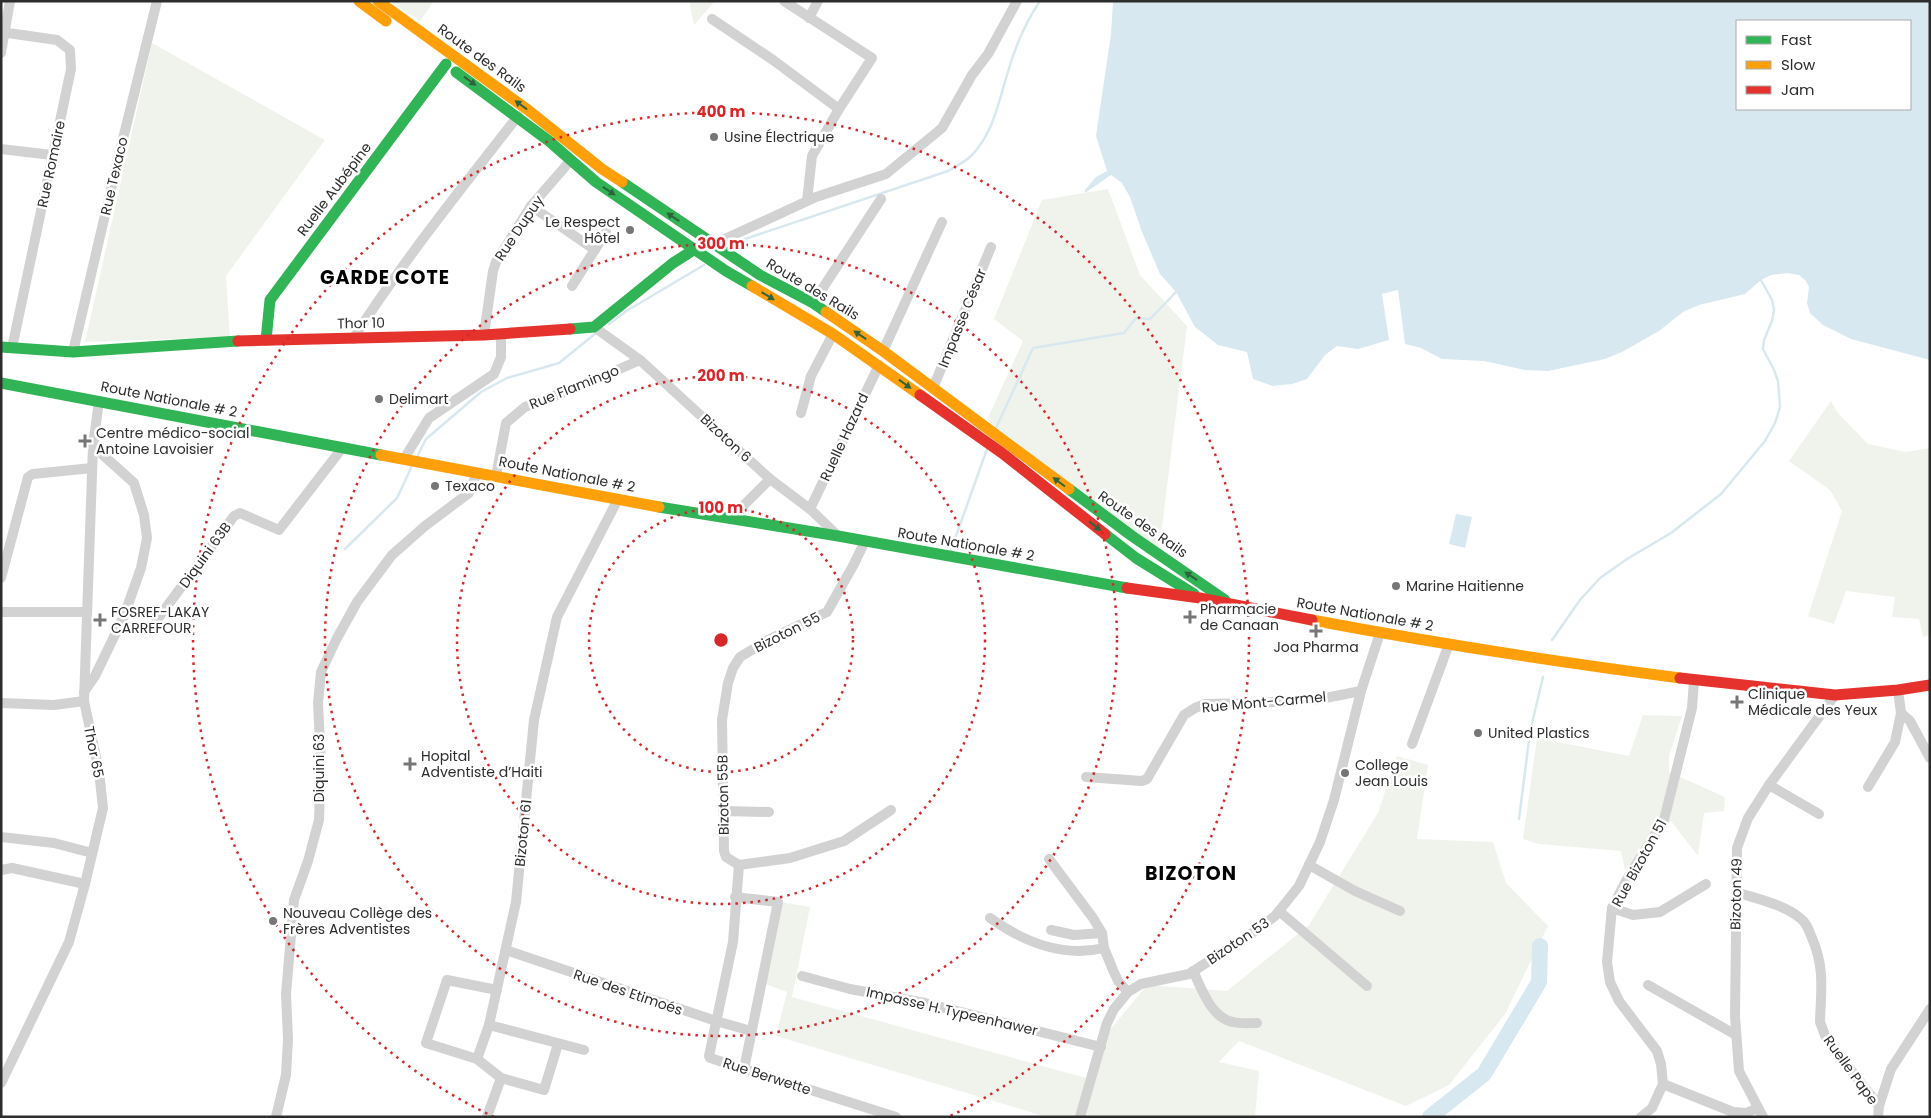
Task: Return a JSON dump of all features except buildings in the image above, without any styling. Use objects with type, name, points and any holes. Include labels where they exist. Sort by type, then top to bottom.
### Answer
[{"type":"main road","name":"Route des Rails","points":[[359,1],[518,116],[596,182],[726,270],[834,334],[980,438],[1004,448],[1231,604]]},
{"type":"main road","name":"Route des Rails","points":[[378,1],[528,110],[602,169],[760,275],[812,303],[883,351],[984,426],[1004,448],[1136,558],[1200,598]]},
{"type":"main road","name":"Ruelle Aubépine","points":[[266,340],[270,300],[446,64]]},
{"type":"main road","points":[[594,327],[668,268],[698,251]]},
{"type":"main road","name":"Thor 10","points":[[6,348],[73,352],[266,340],[484,336],[594,327]]},
{"type":"main road","name":"Route Nationale # 2","points":[[1,383],[618,499],[838,536],[1120,587],[1200,598],[1380,633],[1552,661],[1694,680],[1834,695],[1898,690],[1930,685]]},
{"type":"main road","points":[[1120,587],[1129,586],[1134,574],[1136,558]]},
{"type":"street","points":[[1,53],[2,32],[10,1]]},
{"type":"street","name":"Rue Texaco","points":[[73,352],[125,128],[157,1]]},
{"type":"street","points":[[784,1],[872,58],[839,109],[812,156],[807,201]]},
{"type":"street","points":[[809,18],[818,1]]},
{"type":"street","points":[[714,244],[807,201],[886,174],[942,128],[972,75],[988,54],[1017,1]]},
{"type":"street","points":[[712,19],[773,60],[839,109]]},
{"type":"street","name":"Rue Romaire","points":[[2,32],[57,40],[70,50],[71,69],[6,348]]},
{"type":"street","points":[[353,338],[445,208],[518,116]]},
{"type":"street","points":[[1,149],[52,156]]},
{"type":"street","name":"Rue Dupuy","points":[[484,336],[494,266],[531,206],[571,160]]},
{"type":"street","points":[[812,303],[881,199]]},
{"type":"street","points":[[531,206],[595,250]]},
{"type":"street","points":[[883,351],[942,222]]},
{"type":"street","points":[[572,286],[606,232]]},
{"type":"street","name":"Impasse César","points":[[933,388],[991,247]]},
{"type":"street","name":"Bizoton 6","points":[[594,327],[640,360],[770,479],[810,509],[838,536]]},
{"type":"street","points":[[404,459],[429,418],[494,374],[501,357],[501,334]]},
{"type":"street","points":[[801,413],[811,376],[834,334]]},
{"type":"street","name":"Rue Flamingo","points":[[496,476],[506,423],[524,407],[581,386],[640,360]]},
{"type":"street","name":"Ruelle Hazard","points":[[810,509],[878,365]]},
{"type":"street","name":"Thor 65","points":[[3,1077],[69,942],[103,808],[99,771],[84,696],[93,446],[99,401]]},
{"type":"street","points":[[1,703],[54,705],[84,696],[124,616],[141,568],[147,538],[144,515],[134,483],[93,446]]},
{"type":"street","name":"Diquini 63B","points":[[156,621],[234,516],[240,513],[279,530],[343,447]]},
{"type":"street","points":[[1,578],[5,546],[28,477],[33,474],[92,468]]},
{"type":"street","name":"Diquini 63","points":[[276,1117],[286,1075],[288,1039],[286,994],[294,900],[308,861],[319,820],[321,764],[318,704],[321,672],[336,640],[358,602],[392,555],[424,526],[469,493],[477,473]]},
{"type":"street","points":[[730,519],[770,479]]},
{"type":"street","name":"Bizoton 61","points":[[477,1059],[489,1025],[516,902],[534,720],[557,617],[618,499]]},
{"type":"street","name":"Bizoton 55","points":[[733,668],[740,657],[770,639],[828,612],[865,541]]},
{"type":"street","points":[[1,612],[86,612]]},
{"type":"street","name":"Bizoton 53","points":[[1128,992],[1141,984],[1166,980],[1193,971],[1252,933],[1279,911],[1299,886],[1320,842],[1334,800],[1361,691],[1380,633]]},
{"type":"street","points":[[1412,744],[1448,644]]},
{"type":"street","name":"Bizoton 55B","points":[[733,668],[728,683],[722,720],[724,855],[739,865]]},
{"type":"street","name":"Rue Bizoton 51","points":[[1663,1084],[1661,1064],[1657,1051],[1618,1001],[1610,982],[1607,962],[1612,908],[1626,881],[1664,820],[1692,708],[1694,680]]},
{"type":"street","points":[[1868,787],[1895,742],[1902,713],[1898,690]]},
{"type":"street","name":"Rue Mont-Carmel","points":[[1086,777],[1142,781],[1147,779],[1184,715],[1194,708],[1205,704],[1320,699],[1361,691]]},
{"type":"street","name":"Bizoton 49","points":[[1760,1113],[1739,1071],[1736,1035],[1737,848],[1748,818],[1769,785],[1834,695]]},
{"type":"street","points":[[1902,713],[1910,721],[1930,758]]},
{"type":"street","points":[[1769,785],[1819,814]]},
{"type":"street","points":[[739,865],[790,858],[844,842],[891,810]]},
{"type":"street","points":[[723,811],[769,812]]},
{"type":"street","points":[[1,837],[54,843],[92,853]]},
{"type":"street","points":[[1049,859],[1102,933],[1104,948],[1118,981],[1128,992],[1107,1023],[1080,1117]]},
{"type":"street","name":"Rue Berwette","points":[[739,865],[735,897],[733,942],[710,1058],[896,1117]]},
{"type":"street","points":[[1309,865],[1356,892],[1400,911]]},
{"type":"street","points":[[1,870],[12,868],[85,884]]},
{"type":"street","points":[[1612,908],[1634,915],[1660,912],[1706,884]]},
{"type":"street","name":"Ruelle Pape","points":[[1736,892],[1785,909],[1801,919],[1808,927],[1822,973],[1820,1022],[1822,1030],[1826,1038],[1879,1106],[1878,1117]]},
{"type":"street","points":[[735,897],[778,902],[744,1069]]},
{"type":"street","points":[[1279,911],[1367,986]]},
{"type":"street","points":[[990,918],[1010,932],[1049,948],[1078,952],[1104,948]]},
{"type":"street","points":[[1051,930],[1074,935],[1102,933]]},
{"type":"street","name":"Rue des Etimoés","points":[[506,950],[716,1021],[752,1031]]},
{"type":"street","points":[[1193,971],[1214,1011],[1220,1017],[1233,1022],[1257,1023]]},
{"type":"street","name":"Impasse H. Typeenhawer","points":[[802,976],[925,1003],[1101,1047]]},
{"type":"street","points":[[497,990],[447,980],[426,1040],[428,1044],[477,1059],[501,1078],[544,1090],[558,1044]]},
{"type":"street","points":[[1648,985],[1736,1035]]},
{"type":"street","points":[[1879,1106],[1891,1069],[1930,1009]]},
{"type":"street","points":[[489,1025],[584,1050]]},
{"type":"street","points":[[487,1117],[501,1078]]},
{"type":"street","points":[[1642,1117],[1652,1108],[1663,1084],[1733,1112],[1760,1113]]},
{"type":"shaded area","points":[[390,1],[434,1],[420,21]]},
{"type":"shaded area","points":[[689,1],[715,1],[694,25]]},
{"type":"shaded area","points":[[1113,1],[1930,1],[1930,360],[1851,339],[1823,325],[1810,313],[1807,303],[1809,287],[1806,281],[1799,275],[1787,273],[1771,275],[1761,280],[1745,294],[1699,305],[1683,312],[1659,331],[1622,352],[1605,359],[1548,371],[1525,370],[1484,361],[1442,359],[1421,348],[1405,344],[1398,290],[1382,294],[1389,340],[1358,349],[1337,346],[1325,355],[1307,379],[1292,384],[1273,386],[1253,379],[1247,352],[1218,345],[1195,327],[1176,292],[1160,274],[1142,232],[1130,197],[1122,183],[1111,175],[1085,193],[1085,190],[1096,177],[1107,171],[1096,136],[1111,34]]},
{"type":"shaded area","points":[[152,43],[325,140],[226,276],[230,337],[85,342]]},
{"type":"shaded area","points":[[1108,189],[1140,275],[1187,326],[1159,551],[987,420],[1023,341],[994,319],[1042,200]]},
{"type":"shaded area","points":[[1831,401],[1837,412],[1868,444],[1906,452],[1930,448],[1930,635],[1923,637],[1919,619],[1892,617],[1895,597],[1846,591],[1834,624],[1808,616],[1842,511],[1830,490],[1789,461]]},
{"type":"shaded area","points":[[1456,514],[1472,517],[1465,548],[1449,544]]},
{"type":"shaded area","points":[[1643,715],[1682,716],[1669,756],[1669,772],[1725,797],[1724,811],[1704,813],[1698,856],[1671,821],[1625,870],[1621,851],[1539,844],[1523,839],[1537,738],[1629,756]]},
{"type":"shaded area","points":[[1397,756],[1428,765],[1417,839],[1493,842],[1506,883],[1548,926],[1505,1014],[1449,1085],[1406,1106],[1239,1041],[1219,1062],[1259,1071],[1255,1117],[1047,1117],[776,1036],[787,992],[763,983],[781,902],[810,907],[792,997],[1090,1079],[1101,1041],[1147,985],[1227,991],[1309,925],[1378,813]]},
{"type":"waterway","points":[[730,244],[948,171],[969,158],[985,138],[990,128],[1017,46],[1025,27],[1040,1]]},
{"type":"waterway","points":[[609,324],[628,310],[704,265]]},
{"type":"waterway","points":[[1552,640],[1580,600],[1600,578],[1627,559],[1671,533],[1721,494],[1765,441],[1775,423],[1780,407],[1778,381],[1763,349],[1774,310],[1772,300],[1761,280]]},
{"type":"waterway","points":[[996,428],[1033,348],[1124,333],[1136,318],[1150,319],[1176,292]]},
{"type":"waterway","points":[[418,455],[426,439],[481,392],[507,378],[559,363],[596,333]]},
{"type":"waterway","points":[[951,550],[987,449]]},
{"type":"waterway","points":[[345,549],[397,498],[412,466]]},
{"type":"waterway","points":[[1519,819],[1530,732],[1543,677]]},
{"type":"waterway","points":[[1430,1117],[1484,1074],[1539,982],[1540,946]]},
{"type":"traffic: fast","points":[[266,340],[270,300],[446,64]]},
{"type":"traffic: fast","points":[[456,72],[549,141],[596,182],[726,271],[752,286]]},
{"type":"traffic: fast","points":[[622,182],[760,275],[826,312]]},
{"type":"traffic: fast","points":[[570,329],[594,327],[673,263],[695,249]]},
{"type":"traffic: fast","points":[[1,347],[73,352],[238,341]]},
{"type":"traffic: fast","points":[[1,383],[381,455]]},
{"type":"traffic: fast","points":[[1069,489],[1132,536],[1225,600]]},
{"type":"traffic: fast","points":[[659,507],[838,536],[1127,588]]},
{"type":"traffic: fast","points":[[1105,534],[1136,558],[1194,594]]},
{"type":"traffic: slow","points":[[359,1],[386,21]]},
{"type":"traffic: slow","points":[[378,1],[528,110],[602,169],[622,182]]},
{"type":"traffic: slow","points":[[752,286],[833,334],[920,395]]},
{"type":"traffic: slow","points":[[826,312],[883,351],[1069,489]]},
{"type":"traffic: slow","points":[[381,455],[659,507]]},
{"type":"traffic: slow","points":[[1312,620],[1496,652],[1680,678]]},
{"type":"traffic: jam","points":[[238,341],[484,335],[570,329]]},
{"type":"traffic: jam","points":[[920,395],[1002,453],[1105,534]]},
{"type":"traffic: jam","points":[[1127,588],[1200,598],[1312,620]]},
{"type":"traffic: jam","points":[[1680,678],[1835,695],[1898,690],[1930,685]]},
{"type":"place","name":"Usine Électrique","points":[[714,137]]},
{"type":"place","name":"Le Respect Hôtel","points":[[630,230]]},
{"type":"place","name":"Delimart","points":[[379,399]]},
{"type":"place","name":"Centre médico-social Antoine Lavoisier","points":[[85,441]]},
{"type":"place","name":"Texaco","points":[[435,486]]},
{"type":"place","name":"Marine Haitienne","points":[[1396,586]]},
{"type":"place","name":"Pharmacie de Canaan","points":[[1190,617]]},
{"type":"place","name":"FOSREF-LAKAY CARREFOUR","points":[[100,620]]},
{"type":"place","name":"Joa Pharma","points":[[1316,631]]},
{"type":"place","name":"Clinique Médicale des Yeux","points":[[1737,702]]},
{"type":"place","name":"United Plastics","points":[[1478,733]]},
{"type":"place","name":"Hopital Adventiste d’Haiti","points":[[410,764]]},
{"type":"place","name":"College Jean Louis","points":[[1345,773]]},
{"type":"place","name":"Nouveau Collège des Frères Adventistes","points":[[273,921]]},
{"type":"district","name":"GARDE COTE","points":[[385,277]]},
{"type":"district","name":"BIZOTON","points":[[1191,873]]}]
